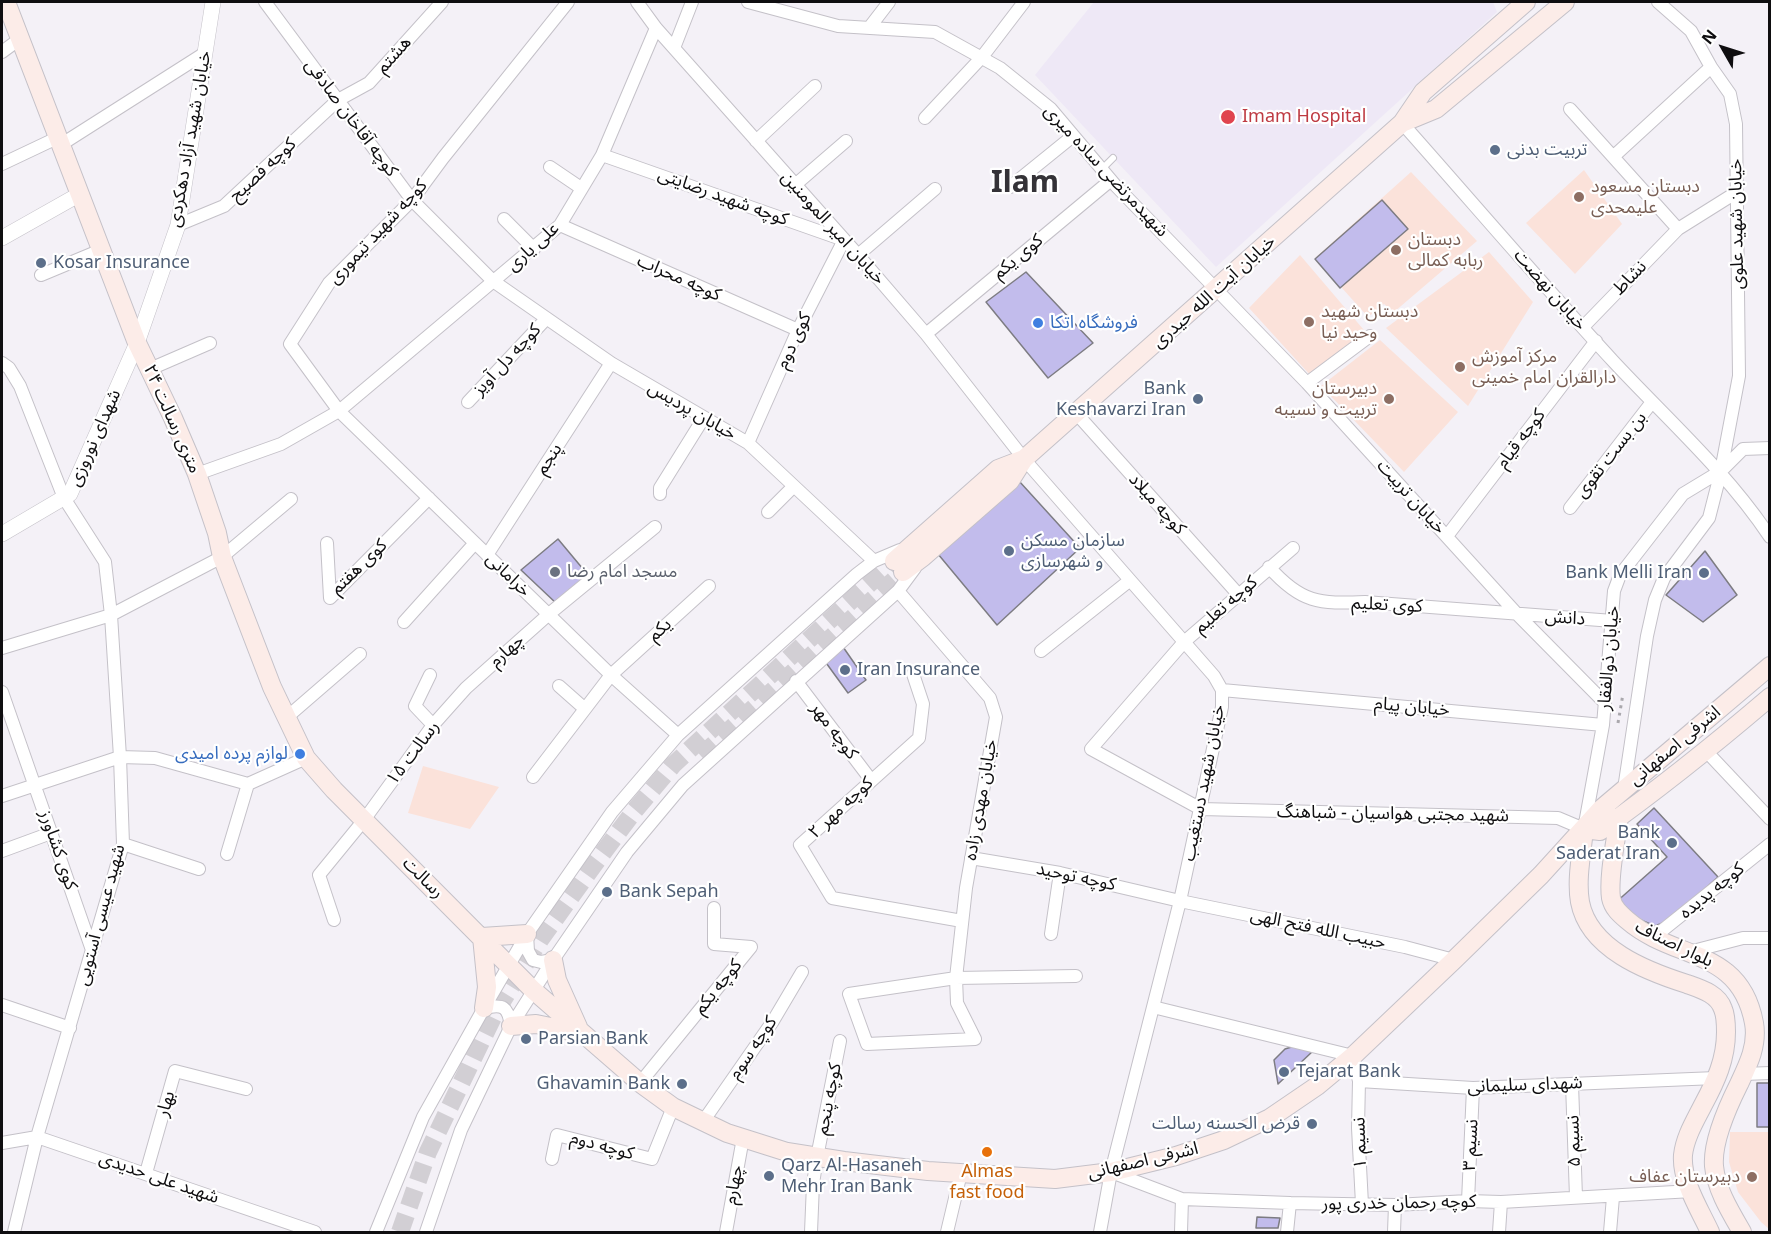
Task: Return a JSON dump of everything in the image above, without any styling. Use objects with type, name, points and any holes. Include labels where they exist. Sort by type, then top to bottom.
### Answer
[{"type":"main road","name":"۲۴ متری رسالت","points":[[6,2],[137,343],[197,474],[218,533],[222,557],[286,717],[306,758],[364,820]]},
{"type":"main road","name":"خیابان آیت الله حیدری","points":[[899,567],[918,551],[998,469],[1024,459],[1218,289],[1402,123],[1423,92],[1526,2]]},
{"type":"main road","name":"خیابان آیت الله حیدری","points":[[1402,123],[1436,109],[1565,2]]},
{"type":"main road","name":"اشرفی اصفهانی","points":[[533,990],[640,1083],[672,1107],[702,1123],[787,1152],[961,1173],[1055,1179],[1111,1172],[1186,1153],[1224,1140],[1270,1119],[1317,1086],[1353,1056],[1454,960],[1601,809],[1770,666]]},
{"type":"main road","name":"اشرفی اصفهانی","points":[[1584,829],[1600,831],[1706,751],[1770,697]]},
{"type":"main road","name":"بلوار اصناف","points":[[1619,817],[1614,849],[1611,899],[1615,909],[1638,930],[1721,967],[1738,983],[1748,1000],[1756,1037],[1744,1074],[1731,1099],[1718,1135],[1714,1166],[1721,1190],[1742,1233]]},
{"type":"main road","name":"رسالت","points":[[364,820],[533,990]]},
{"type":"main road","points":[[1584,829],[1580,904],[1587,922],[1596,935],[1623,956],[1660,974],[1708,992],[1718,999],[1723,1009],[1726,1020],[1724,1059],[1688,1134],[1683,1155],[1692,1191],[1710,1233]]},
{"type":"main road","points":[[484,1008],[487,987],[482,937],[527,934]]},
{"type":"main road","points":[[553,960],[557,980],[582,1034]]},
{"type":"main road","points":[[511,1026],[536,1024],[582,1034]]},
{"type":"street","name":"خیابان شهید آزاد دهکردی","points":[[137,343],[178,225],[215,2]]},
{"type":"street","name":"کوچه آقاخان صادقی","points":[[265,2],[412,200],[493,281]]},
{"type":"street","name":"هشتم","points":[[338,100],[369,83],[442,2]]},
{"type":"street","name":"کوچه شهید تیموری","points":[[339,411],[290,344],[329,283],[412,200],[568,2]]},
{"type":"street","name":"خیابان امیر المومنین","points":[[637,2],[656,28],[926,334],[1024,459]]},
{"type":"street","points":[[674,48],[692,2]]},
{"type":"street","name":"شهیدمرتضی ساده میری","points":[[748,2],[838,26],[935,32],[982,57],[1000,68],[1051,109],[1111,180],[1218,289]]},
{"type":"street","points":[[869,28],[889,2]]},
{"type":"street","points":[[925,118],[982,57],[1024,2]]},
{"type":"street","name":"خیابان شهید علوی","points":[[1659,2],[1691,31],[1711,67],[1730,94],[1736,124],[1739,376],[1721,471]]},
{"type":"street","name":"علی یاری","points":[[197,474],[281,444],[339,411],[560,225],[602,155],[656,28]]},
{"type":"street","points":[[2,52],[21,38]]},
{"type":"street","points":[[2,164],[60,140],[205,53]]},
{"type":"street","points":[[1614,156],[1711,67]]},
{"type":"street","points":[[756,141],[815,86]]},
{"type":"street","name":"کوچه فصیح","points":[[178,225],[224,206],[338,100]]},
{"type":"street","points":[[1570,109],[1678,229]]},
{"type":"street","name":"خیابان نهضت","points":[[1402,123],[1596,342],[1721,471],[1770,537]]},
{"type":"street","points":[[1010,187],[1073,136]]},
{"type":"street","points":[[795,185],[846,141]]},
{"type":"street","name":"کوچه شهید رضایتی","points":[[602,155],[844,240]]},
{"type":"street","points":[[550,167],[581,188]]},
{"type":"street","name":"کوی یکم","points":[[926,334],[1111,180]]},
{"type":"street","points":[[858,255],[935,189]]},
{"type":"street","name":"نشاط","points":[[1583,327],[1678,229],[1737,192]]},
{"type":"street","points":[[2,238],[80,194]]},
{"type":"street","points":[[504,219],[534,249]]},
{"type":"street","name":"کوچه محراب","points":[[560,225],[798,330]]},
{"type":"street","name":"کوی دوم","points":[[748,443],[798,330],[844,240]]},
{"type":"street","points":[[41,275],[101,250]]},
{"type":"street","name":"خیابان پردیس","points":[[493,281],[611,363],[748,443],[874,561]]},
{"type":"street","name":"خیابان تربیت","points":[[1218,289],[1307,382],[1517,614],[1605,703]]},
{"type":"street","name":"کوچه دل آویز","points":[[468,402],[546,319]]},
{"type":"street","points":[[1307,382],[1370,336]]},
{"type":"street","name":"کوچه قیام","points":[[1447,536],[1596,342]]},
{"type":"street","name":"شهدای نوروزی","points":[[2,534],[70,494],[137,343]]},
{"type":"street","points":[[150,369],[210,343]]},
{"type":"street","name":"شهید عیسی آستویی","points":[[2,363],[9,368],[20,386],[64,498],[105,562],[111,615],[123,844],[37,1137],[14,1233]]},
{"type":"street","name":"پنجم","points":[[487,555],[611,363]]},
{"type":"street","name":"بن بست تقوی","points":[[1570,508],[1652,402]]},
{"type":"street","name":"خرامانی","points":[[339,411],[611,675],[678,735]]},
{"type":"street","name":"کوچه میلاد","points":[[1076,413],[1238,594]]},
{"type":"street","points":[[660,494],[660,488],[703,418]]},
{"type":"street","points":[[1721,471],[1743,449],[1770,448]]},
{"type":"street","name":"خیابان شهید دستغیب","points":[[1024,459],[1214,676],[1222,690],[1222,707],[1180,901],[1111,1172],[1100,1233]]},
{"type":"street","name":"خیابان ذوالفقار","points":[[1584,829],[1603,725],[1614,591],[1620,575],[1683,494],[1721,471]]},
{"type":"street","name":"خیابان ذوالفقار","points":[[1619,817],[1647,636],[1655,600],[1664,578],[1709,518],[1721,471]]},
{"type":"street","points":[[768,512],[794,487]]},
{"type":"street","name":"کوی هفتم","points":[[327,543],[330,598],[429,498]]},
{"type":"street","points":[[2,648],[111,615],[222,557],[291,499]]},
{"type":"street","name":"چهارم","points":[[466,688],[549,614],[655,527]]},
{"type":"street","points":[[404,622],[475,543]]},
{"type":"street","name":"کوچه تعلیم","points":[[1200,810],[1091,749],[1184,642],[1293,548]]},
{"type":"street","points":[[376,1233],[423,1117],[508,964],[612,812],[678,735],[874,561],[918,551]]},
{"type":"street","points":[[426,1233],[460,1130],[511,1026],[627,852],[683,785],[898,591],[918,551]]},
{"type":"street","name":"کوی تعلیم","points":[[1269,567],[1279,578],[1305,597],[1329,603],[1365,602],[1517,614]]},
{"type":"street","points":[[1041,651],[1129,581]]},
{"type":"street","name":"یکم","points":[[611,675],[709,586]]},
{"type":"street","name":"خیابان مهدی زاده","points":[[898,591],[990,698],[996,717],[971,858],[956,978],[957,1003],[975,1039],[867,1044],[849,994],[956,978]]},
{"type":"street","name":"دانش","points":[[1517,614],[1613,621]]},
{"type":"street","points":[[286,717],[360,654]]},
{"type":"street","name":"کوچه مهر ۲","points":[[913,674],[923,704],[919,738],[800,845],[832,898],[962,921]]},
{"type":"street","points":[[430,675],[415,706],[433,725]]},
{"type":"street","points":[[533,777],[611,675]]},
{"type":"street","name":"کوچه مهر","points":[[796,681],[872,780]]},
{"type":"street","points":[[559,686],[585,709]]},
{"type":"street","name":"رسالت ۱۵","points":[[334,920],[320,875],[364,820],[433,725],[466,688]]},
{"type":"street","name":"خیابان پیام","points":[[1222,690],[1603,725]]},
{"type":"street","name":"کوی کشاورز","points":[[2,692],[92,950]]},
{"type":"street","points":[[1706,751],[1770,819]]},
{"type":"street","points":[[2,796],[120,757],[155,758],[248,784],[306,758]]},
{"type":"street","points":[[227,854],[248,784]]},
{"type":"street","name":"شهید مجتبی هواسیان - شباهنگ","points":[[1200,810],[1558,818],[1584,829]]},
{"type":"street","points":[[2,851],[51,833]]},
{"type":"street","points":[[123,844],[199,869]]},
{"type":"street","name":"کوچه پدیده","points":[[1654,937],[1770,844]]},
{"type":"street","name":"کوچه توحید","points":[[971,858],[1060,873],[1180,901]]},
{"type":"street","points":[[1051,934],[1060,873]]},
{"type":"street","name":"حبیب الله فتح الهی","points":[[1180,901],[1405,947],[1454,960]]},
{"type":"street","name":"کوچه یکم","points":[[640,1083],[751,946],[714,944],[714,908]]},
{"type":"street","points":[[527,934],[528,951],[533,960],[541,962],[553,960]]},
{"type":"street","points":[[1689,952],[1743,939],[1770,938]]},
{"type":"street","name":"کوچه سوم","points":[[702,1123],[773,1021],[802,972]]},
{"type":"street","points":[[956,978],[1076,976]]},
{"type":"street","points":[[2,1005],[70,1028]]},
{"type":"street","points":[[484,1008],[498,1006],[505,1009],[509,1013],[511,1026]]},
{"type":"street","points":[[1153,1007],[1353,1056],[1359,1081]]},
{"type":"street","name":"کوچه پنجم","points":[[811,1233],[813,1184],[817,1157],[840,1041]]},
{"type":"street","name":"بهار","points":[[146,1173],[175,1071],[246,1089]]},
{"type":"street","points":[[1744,1074],[1770,1073]]},
{"type":"street","name":"شهدای سلیمانی","points":[[1359,1081],[1473,1088],[1716,1078]]},
{"type":"street","name":"نسیم ۱","points":[[1359,1081],[1358,1128],[1362,1204]]},
{"type":"street","name":"نسیم ۵","points":[[1572,1084],[1576,1197]]},
{"type":"street","name":"نسیم ۳","points":[[1468,1201],[1473,1088]]},
{"type":"street","name":"کوچه دوم","points":[[552,1159],[557,1135],[652,1159],[672,1107]]},
{"type":"street","name":"شهید علی حدیدی","points":[[2,1143],[37,1137],[315,1233]]},
{"type":"street","name":"چهارم","points":[[726,1233],[743,1138]]},
{"type":"street","name":"کوچه رحمان خدری پور","points":[[1111,1172],[1182,1199],[1290,1203],[1395,1205],[1468,1201],[1501,1202],[1692,1191]]},
{"type":"street","points":[[947,1233],[961,1173]]},
{"type":"street","points":[[1610,1233],[1613,1197]]},
{"type":"street","points":[[1181,1233],[1182,1199]]},
{"type":"street","points":[[1499,1233],[1501,1202]]},
{"type":"street","points":[[1287,1233],[1290,1203]]},
{"type":"street","points":[[1394,1233],[1395,1205]]},
{"type":"lane","points":[[1101,169],[1113,158]]},
{"type":"shaded area","name":"Imam Hospital","points":[[1094,2],[1493,2],[1497,12],[1216,267],[1035,75]]},
{"type":"shaded area","name":"دبستان مسعود علیمحدی","points":[[1584,170],[1622,224],[1575,274],[1526,223]]},
{"type":"shaded area","name":"دبستان ربابه کمالی","points":[[1411,172],[1477,241],[1394,312],[1384,304],[1368,317],[1315,258]]},
{"type":"shaded area","name":"مرکز آموزش دارالقران امام خمینی","points":[[1489,252],[1533,302],[1468,406],[1386,328]]},
{"type":"shaded area","name":"دبستان شهید وحید نیا","points":[[1300,255],[1369,336],[1311,376],[1249,308]]},
{"type":"shaded area","name":"دبیرستان تربیت و نسیبه","points":[[1380,340],[1458,412],[1404,472],[1321,386]]},
{"type":"shaded area","points":[[423,766],[499,787],[470,829],[408,813]]},
{"type":"shaded area","name":"دبیرستان عفاف","points":[[1730,1132],[1769,1132],[1769,1229],[1738,1192],[1729,1162]]},
{"type":"building","points":[[1382,200],[1408,229],[1340,288],[1315,259]]},
{"type":"building","name":"فروشگاه اتکا","points":[[1026,272],[1093,343],[1048,378],[986,302]]},
{"type":"building","name":"سازمان مسکن و شهرسازی","points":[[1019,481],[1080,548],[997,625],[938,554]]},
{"type":"building","name":"مسجد امام رضا","points":[[558,539],[588,575],[557,604],[521,570]]},
{"type":"building","name":"Bank Melli Iran","points":[[1705,551],[1737,595],[1703,622],[1666,595]]},
{"type":"building","name":"Iran Insurance","points":[[841,644],[866,680],[848,693],[824,660]]},
{"type":"building","points":[[1654,808],[1718,877],[1670,920],[1655,926],[1622,912],[1615,903],[1667,857],[1637,824]]},
{"type":"building","name":"Tejarat Bank","points":[[1301,1044],[1313,1051],[1278,1084],[1274,1060],[1285,1049]]},
{"type":"building","points":[[1757,1083],[1770,1083],[1770,1127],[1757,1127]]},
{"type":"building","points":[[1257,1217],[1280,1218],[1278,1228],[1256,1228]]},
{"type":"tunnel","points":[[400,1232],[428,1152],[495,1013],[540,940],[596,862],[673,765],[894,561]]},
{"type":"tunnel","points":[[701,756],[903,572]]},
{"type":"place","name":"Imam Hospital","points":[[1228,117]]},
{"type":"place","name":"تربیت بدنی","points":[[1495,150]]},
{"type":"place","name":"دبستان مسعود علیمحدی","points":[[1579,197]]},
{"type":"place","name":"دبستان ربابه کمالی","points":[[1396,250]]},
{"type":"place","name":"Kosar Insurance","points":[[41,263]]},
{"type":"place","name":"دبستان شهید وحید نیا","points":[[1309,322]]},
{"type":"place","name":"فروشگاه اتکا","points":[[1038,323]]},
{"type":"place","name":"مرکز آموزش دارالقران امام خمینی","points":[[1460,367]]},
{"type":"place","name":"Bank Keshavarzi Iran","points":[[1198,399]]},
{"type":"place","name":"دبیرستان تربیت و نسیبه","points":[[1389,399]]},
{"type":"place","name":"سازمان مسکن و شهرسازی","points":[[1009,551]]},
{"type":"place","name":"مسجد امام رضا","points":[[555,572]]},
{"type":"place","name":"Bank Melli Iran","points":[[1704,573]]},
{"type":"place","name":"Iran Insurance","points":[[845,670]]},
{"type":"place","name":"لوازم پرده امیدی","points":[[300,754]]},
{"type":"place","name":"Bank Saderat Iran","points":[[1672,843]]},
{"type":"place","name":"Bank Sepah","points":[[607,892]]},
{"type":"place","name":"Parsian Bank","points":[[526,1039]]},
{"type":"place","name":"Tejarat Bank","points":[[1284,1072]]},
{"type":"place","name":"Ghavamin Bank","points":[[682,1084]]},
{"type":"place","name":"قرض الحسنه رسالت","points":[[1312,1124]]},
{"type":"place","name":"Almas fast food","points":[[987,1152]]},
{"type":"place","name":"Qarz Al-Hasaneh Mehr Iran Bank","points":[[769,1176]]},
{"type":"place","name":"دبیرستان عفاف","points":[[1752,1177]]},
{"type":"district","name":"Ilam","points":[[1025,183]]}]
